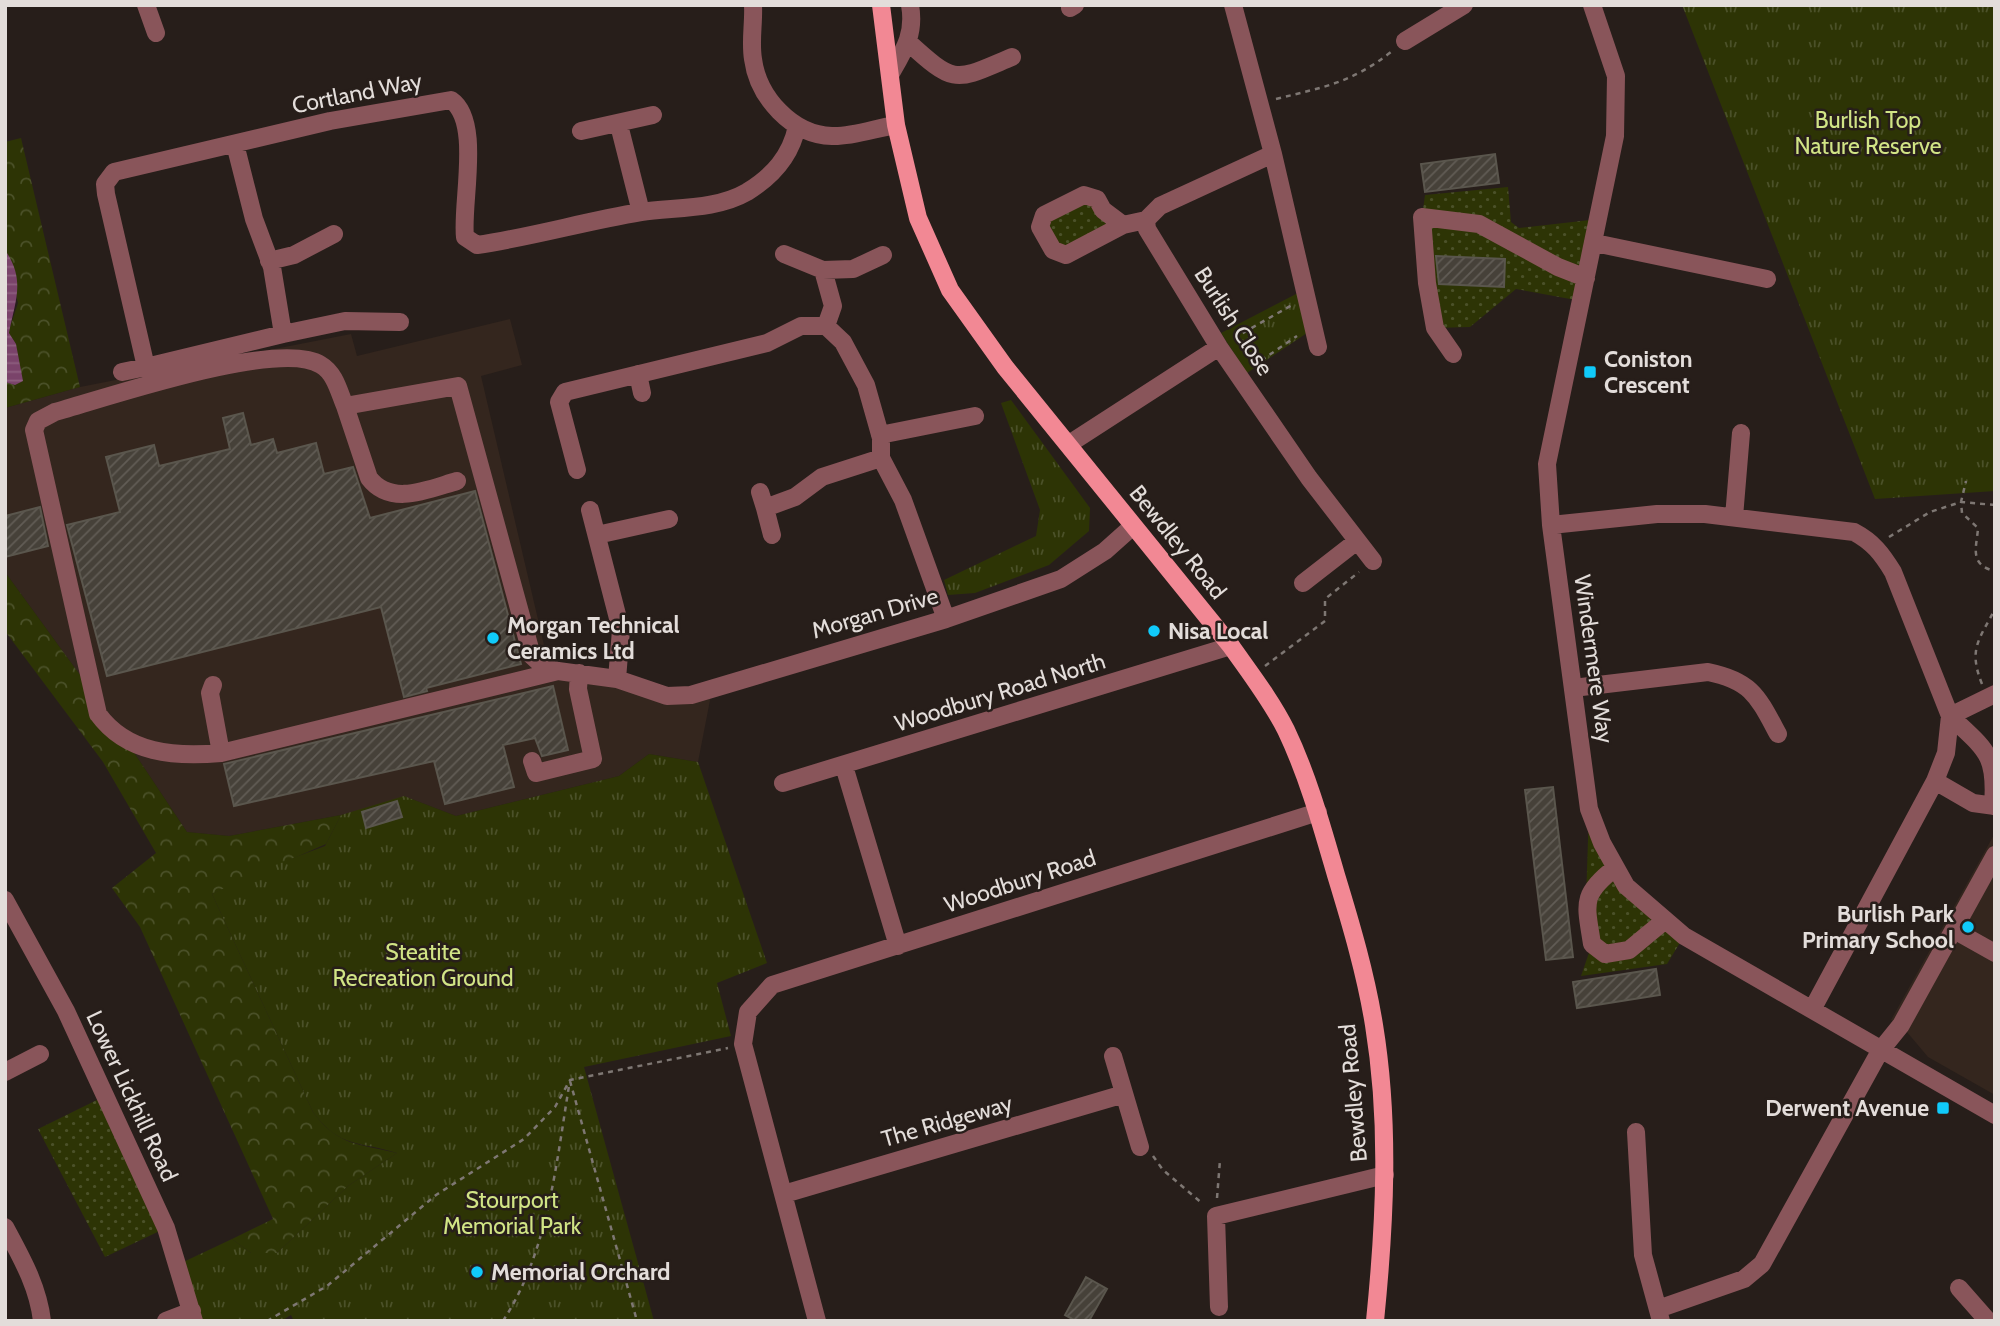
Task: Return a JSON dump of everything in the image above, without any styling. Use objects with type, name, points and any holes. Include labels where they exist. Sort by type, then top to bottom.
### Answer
[{"type":"main road","name":"Bewdley Road","points":[[881,5],[896,125],[918,218],[950,290],[1005,367],[1252,675],[1286,730],[1318,813],[1347,912],[1374,1024],[1382,1097],[1385,1175],[1385,1221],[1375,1321]]},
{"type":"street","points":[[146,5],[156,33]]},
{"type":"street","points":[[753,5],[752,50],[758,83],[771,103],[797,126],[832,136],[896,125]]},
{"type":"street","points":[[891,73],[908,42],[913,23],[910,5]]},
{"type":"street","points":[[1233,5],[1273,153],[1318,347]]},
{"type":"street","points":[[1405,41],[1464,5]]},
{"type":"street","name":"Windermere Way","points":[[1592,5],[1616,76],[1615,136],[1595,243],[1547,464],[1551,525],[1589,809],[1626,886],[1664,921],[1684,936],[1813,1008],[1880,1051],[1995,1115]]},
{"type":"street","points":[[908,42],[938,70],[951,76],[964,77],[1012,57]]},
{"type":"street","name":"Cortland Way","points":[[146,367],[105,184],[114,172],[330,121],[451,100],[463,114],[467,141],[465,237],[477,245],[641,212],[724,201],[745,193],[788,156],[797,126]]},
{"type":"street","points":[[581,131],[653,116]]},
{"type":"street","points":[[619,125],[641,212]]},
{"type":"street","points":[[235,144],[254,219],[270,261],[283,334]]},
{"type":"street","points":[[1101,236],[1105,220],[1103,210],[1097,199],[1084,195],[1044,215],[1040,221],[1040,228],[1059,254],[1066,255],[1122,225],[1146,220],[1160,206],[1273,153]]},
{"type":"street","points":[[1103,210],[1122,225]]},
{"type":"street","points":[[1453,354],[1435,328],[1427,283],[1422,217],[1479,224],[1558,267],[1586,278]]},
{"type":"street","name":"Burlish Close","points":[[1146,220],[1152,239],[1219,347],[1309,478],[1373,561]]},
{"type":"street","points":[[270,261],[294,255],[334,234]]},
{"type":"street","points":[[1595,243],[1767,279]]},
{"type":"street","points":[[784,254],[823,270],[853,269],[883,255]]},
{"type":"street","points":[[823,270],[833,306],[827,326]]},
{"type":"street","points":[[121,372],[173,362],[321,325],[345,321],[400,321]]},
{"type":"street","points":[[577,470],[559,402],[565,392],[767,343],[801,326],[827,326],[843,342],[866,385],[880,435],[881,458],[903,500],[946,619]]},
{"type":"street","points":[[1069,444],[1219,347]]},
{"type":"street","points":[[457,481],[405,495],[378,486],[369,478],[332,376],[320,364],[299,358],[272,358],[239,363],[55,412],[38,421],[34,430],[51,494],[98,714],[110,731],[142,748],[182,756],[221,753],[558,671]]},
{"type":"street","points":[[638,374],[642,393]]},
{"type":"street","points":[[345,406],[458,386],[532,656],[545,667],[558,671]]},
{"type":"street","points":[[880,435],[975,416]]},
{"type":"street","points":[[1734,517],[1741,433]]},
{"type":"street","points":[[772,536],[763,500],[795,497],[822,477],[881,458]]},
{"type":"street","points":[[590,510],[621,630],[617,679]]},
{"type":"street","points":[[1551,525],[1657,514],[1734,517],[1854,532],[1874,546],[1892,572],[1950,716],[1985,750],[1994,768],[1994,806],[1973,803],[1935,781]]},
{"type":"street","points":[[597,535],[668,519]]},
{"type":"street","name":"Morgan Drive","points":[[558,671],[617,679],[667,696],[691,695],[946,619],[1061,579],[1105,551],[1132,526]]},
{"type":"street","points":[[1303,583],[1357,541]]},
{"type":"street","name":"Woodbury Road North","points":[[783,783],[1231,646]]},
{"type":"street","points":[[1573,688],[1708,672],[1727,676],[1743,682],[1756,694],[1778,734]]},
{"type":"street","points":[[532,761],[536,773],[593,759],[578,689],[579,673]]},
{"type":"street","points":[[213,685],[209,693],[221,753]]},
{"type":"street","points":[[1950,716],[1991,696]]},
{"type":"street","points":[[1813,1008],[1935,781],[1946,753],[1950,716]]},
{"type":"street","points":[[844,766],[898,946]]},
{"type":"street","name":"Woodbury Road","points":[[743,1044],[748,1012],[772,985],[1318,813]]},
{"type":"street","points":[[1636,1132],[1643,1255],[1659,1315],[1744,1279],[1762,1264],[1880,1051],[1900,1025],[1995,855]]},
{"type":"street","points":[[1615,867],[1598,881],[1586,901],[1592,944],[1605,954],[1629,950],[1664,921]]},
{"type":"street","name":"Lower Lickhill Road","points":[[5,900],[66,1012],[160,1216],[179,1264],[193,1316]]},
{"type":"street","points":[[1954,930],[1995,953]]},
{"type":"street","points":[[743,1044],[817,1321]]},
{"type":"street","points":[[5,1072],[40,1054]]},
{"type":"street","points":[[1113,1056],[1140,1147]]},
{"type":"street","name":"The Ridgeway","points":[[784,1194],[1124,1094]]},
{"type":"street","points":[[1219,1307],[1216,1216],[1385,1175]]},
{"type":"street","points":[[5,1227],[40,1302],[42,1321]]},
{"type":"street","points":[[1959,1288],[1988,1321]]},
{"type":"street","points":[[166,1321],[193,1316]]},
{"type":"path","points":[[1259,103],[1346,81],[1364,73],[1405,41]]},
{"type":"path","points":[[1219,347],[1306,297]]},
{"type":"path","points":[[1239,375],[1313,325]]},
{"type":"path","points":[[1966,481],[1961,502],[1962,513],[1978,528],[1975,553],[1980,562],[1995,570]]},
{"type":"path","points":[[1874,546],[1930,512],[1961,502],[1995,505]]},
{"type":"path","points":[[1252,675],[1325,621],[1325,599],[1373,561]]},
{"type":"path","points":[[1991,696],[1974,664],[1974,650],[1995,609]]},
{"type":"path","points":[[267,1321],[327,1286],[436,1195],[524,1139],[555,1107],[570,1080],[743,1044]]},
{"type":"path","points":[[503,1321],[538,1246],[552,1189],[570,1080]]},
{"type":"path","points":[[570,1080],[637,1321]]},
{"type":"path","points":[[1140,1147],[1149,1149],[1163,1170],[1216,1216]]},
{"type":"path","points":[[1216,1216],[1220,1160]]},
{"type":"shaded area","points":[[5,250],[17,281],[9,333],[16,344],[23,381],[15,385],[5,382]]},
{"type":"shaded area","points":[[510,319],[522,365],[481,376],[544,645],[558,671],[667,696],[712,690],[698,762],[649,754],[619,776],[456,816],[409,798],[341,815],[229,836],[187,832],[107,712],[5,572],[5,408],[80,387],[351,334],[357,356]]},
{"type":"shaded area","name":"Burlish Park Primary School","points":[[1995,833],[1995,1095],[1928,1057],[1901,1025],[1891,1020]]},
{"type":"green space","name":"Burlish Top Nature Reserve","points":[[1682,5],[1995,5],[1995,491],[1875,499]]},
{"type":"green space","points":[[21,138],[80,387],[5,408],[5,382],[15,385],[16,344],[8,333],[18,303],[5,250],[5,142]]},
{"type":"green space","points":[[1508,187],[1511,222],[1519,228],[1599,219],[1581,301],[1516,289],[1470,327],[1435,328],[1422,217],[1425,195]]},
{"type":"green space","points":[[1084,195],[1123,225],[1066,255],[1040,221]]},
{"type":"green space","points":[[1298,293],[1307,333],[1247,373],[1221,333]]},
{"type":"green space","points":[[1011,400],[1090,508],[1089,531],[1049,565],[975,593],[948,595],[944,580],[1036,536],[1040,510],[1001,403]]},
{"type":"green space","points":[[5,572],[107,712],[187,832],[229,836],[341,815],[326,844],[212,894],[313,1112],[341,1138],[397,1153],[348,1186],[277,1253],[251,1253],[232,1239],[273,1219],[140,927],[112,888],[156,853],[103,762],[5,631]]},
{"type":"green space","name":"Steatite Recreation Ground","points":[[649,754],[698,762],[767,963],[717,983],[731,1036],[584,1067],[654,1321],[294,1321],[291,1315],[281,1321],[194,1321],[179,1264],[232,1239],[251,1253],[277,1253],[348,1186],[397,1153],[341,1138],[313,1112],[212,894],[264,869],[325,846],[341,815],[404,796],[456,816],[619,776]]},
{"type":"green space","points":[[1589,809],[1613,865],[1684,936],[1667,964],[1581,976],[1592,944],[1586,901]]},
{"type":"green space","points":[[105,1096],[166,1228],[105,1257],[38,1129]]},
{"type":"building","points":[[1495,154],[1499,183],[1425,192],[1421,164]]},
{"type":"building","points":[[1436,256],[1505,259],[1504,287],[1439,284]]},
{"type":"building","points":[[243,413],[251,445],[273,439],[277,453],[316,443],[324,474],[353,467],[370,518],[475,491],[521,664],[426,688],[427,691],[404,697],[381,607],[107,676],[67,525],[120,512],[106,457],[154,445],[159,466],[230,449],[223,418]]},
{"type":"building","points":[[40,507],[48,546],[5,557],[5,516]]},
{"type":"building","points":[[553,686],[568,750],[542,756],[535,738],[503,745],[514,787],[445,804],[434,761],[234,806],[224,764]]},
{"type":"building","points":[[1553,787],[1573,957],[1546,960],[1525,790]]},
{"type":"building","points":[[397,801],[402,817],[366,828],[362,812]]},
{"type":"building","points":[[1656,969],[1660,995],[1577,1008],[1573,982]]},
{"type":"building","points":[[1086,1277],[1107,1289],[1089,1321],[1076,1321],[1065,1315]]},
{"type":"place","name":"Coniston Crescent","points":[[1590,372]]},
{"type":"place","name":"Nisa Local","points":[[1154,631]]},
{"type":"place","name":"Morgan Technical Ceramics Ltd","points":[[493,638]]},
{"type":"place","name":"Burlish Park Primary School","points":[[1968,927]]},
{"type":"place","name":"Derwent Avenue","points":[[1943,1108]]},
{"type":"place","name":"Memorial Orchard","points":[[477,1272]]},
{"type":"park label","name":"Stourport Memorial Park","points":[[512,1213]]}]
